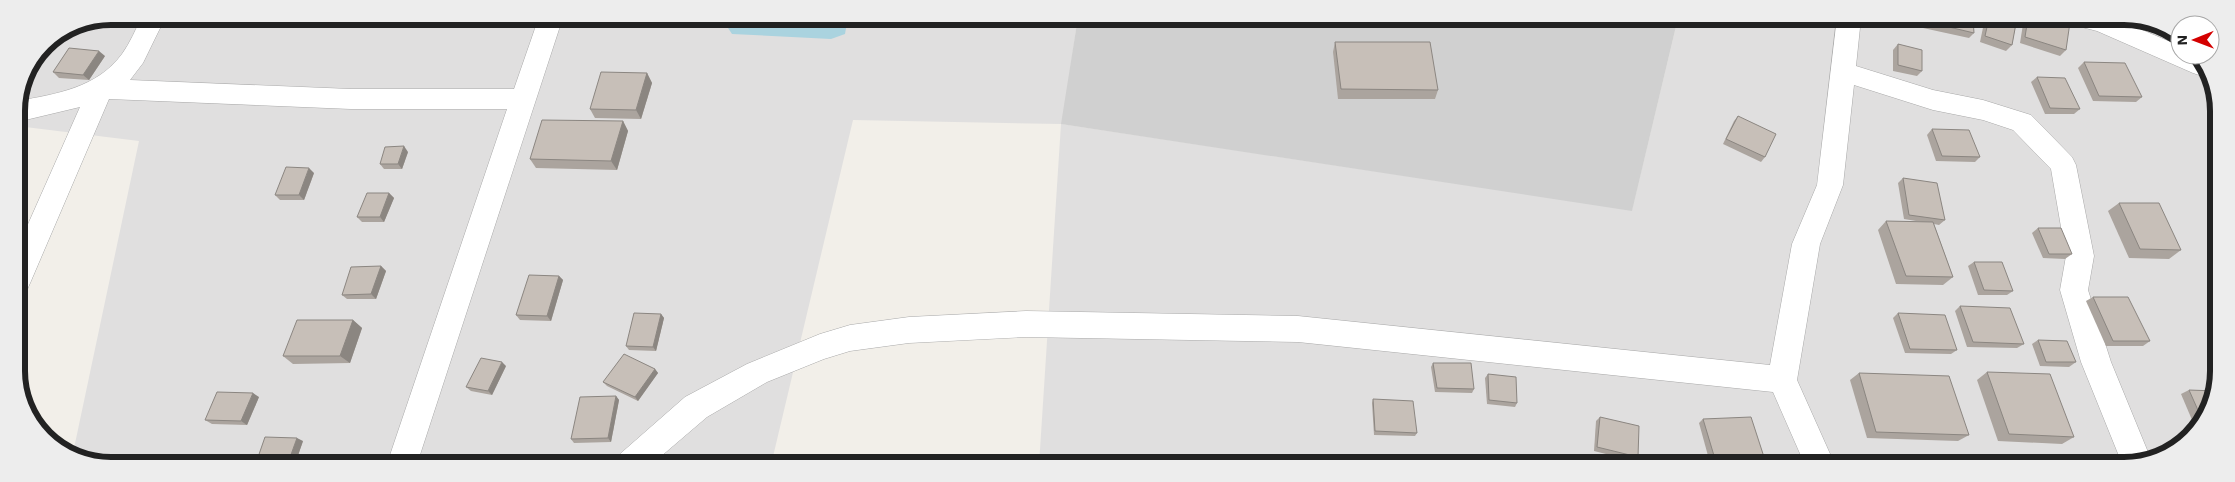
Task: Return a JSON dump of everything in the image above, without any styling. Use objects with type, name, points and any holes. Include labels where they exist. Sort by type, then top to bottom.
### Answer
[{"type":"street","points":[[25,110],[65,102],[101,89],[130,63],[149,25]]},
{"type":"street","points":[[404,457],[548,25]]},
{"type":"street","points":[[1816,457],[1782,380],[1806,244],[1830,185],[1848,25]]},
{"type":"street","points":[[2101,25],[2194,63]]},
{"type":"street","points":[[2161,48],[2203,77]]},
{"type":"street","points":[[1843,72],[1933,100],[1983,110],[2022,122],[2063,165],[2075,218],[2080,256],[2074,290],[2096,362],[2134,456]]},
{"type":"street","points":[[101,89],[352,99],[523,99]]},
{"type":"street","points":[[25,265],[101,89]]},
{"type":"street","points":[[638,457],[696,407],[757,373],[820,347],[850,338],[909,330],[1026,324],[1298,329],[1782,380]]},
{"type":"shaded area","points":[[111,25],[1077,25],[1062,124],[1632,210],[1676,25],[2124,25],[2140,27],[2170,39],[2170,65],[2196,65],[2201,73],[2208,95],[2210,111],[2210,371],[2208,387],[2198,414],[2181,436],[2167,445],[2140,455],[2124,457],[1040,457],[1061,124],[853,120],[773,457],[111,457],[95,455],[74,448],[139,141],[25,127],[25,106],[32,78],[50,50],[78,32],[95,27]]},
{"type":"shaded area","points":[[1077,25],[1676,25],[1632,211],[1061,124]]},
{"type":"water","points":[[726,25],[847,25],[845,34],[831,39],[732,34]]},
{"type":"building","points":[[1941,25],[1973,25],[1974,33]]},
{"type":"building","points":[[1987,25],[2016,25],[2012,45],[1985,36]]},
{"type":"building","points":[[2027,25],[2070,25],[2066,50],[2025,37]]},
{"type":"building","points":[[1335,42],[1430,42],[1438,90],[1341,89]]},
{"type":"building","points":[[1898,44],[1922,50],[1922,71],[1898,65]]},
{"type":"building","points":[[69,48],[99,51],[83,75],[53,72]]},
{"type":"building","points":[[2084,62],[2125,63],[2142,97],[2099,96]]},
{"type":"building","points":[[601,72],[647,73],[636,110],[590,109]]},
{"type":"building","points":[[2037,77],[2065,78],[2080,109],[2050,108]]},
{"type":"building","points":[[1738,116],[1776,134],[1765,157],[1726,139]]},
{"type":"building","points":[[542,120],[623,121],[611,161],[530,159]]},
{"type":"building","points":[[1932,129],[1969,130],[1980,157],[1942,156]]},
{"type":"building","points":[[404,146],[398,164],[380,164],[385,147]]},
{"type":"building","points":[[286,167],[309,168],[299,195],[275,195]]},
{"type":"building","points":[[1903,178],[1937,183],[1945,220],[1909,215]]},
{"type":"building","points":[[367,193],[389,193],[380,217],[357,217]]},
{"type":"building","points":[[2119,203],[2159,203],[2181,250],[2140,249]]},
{"type":"building","points":[[1886,221],[1933,222],[1953,277],[1906,276]]},
{"type":"building","points":[[2038,228],[2061,228],[2072,254],[2049,254]]},
{"type":"building","points":[[1974,262],[2002,262],[2013,291],[1984,290]]},
{"type":"building","points":[[381,266],[371,294],[342,295],[351,267]]},
{"type":"building","points":[[529,275],[559,276],[547,316],[516,315]]},
{"type":"building","points":[[2093,297],[2128,297],[2150,341],[2113,341]]},
{"type":"building","points":[[1960,306],[2010,308],[2024,344],[1973,342]]},
{"type":"building","points":[[634,313],[661,314],[653,347],[626,346]]},
{"type":"building","points":[[1898,313],[1945,315],[1957,350],[1910,349]]},
{"type":"building","points":[[297,320],[353,320],[340,356],[283,356]]},
{"type":"building","points":[[2038,340],[2067,341],[2076,362],[2046,362]]},
{"type":"building","points":[[624,354],[655,369],[635,397],[603,382]]},
{"type":"building","points":[[481,358],[502,362],[488,391],[466,387]]},
{"type":"building","points":[[1433,363],[1471,363],[1474,389],[1437,388]]},
{"type":"building","points":[[1987,372],[2050,374],[2074,437],[2009,434]]},
{"type":"building","points":[[1859,373],[1949,376],[1969,435],[1876,432]]},
{"type":"building","points":[[1488,374],[1516,377],[1517,403],[1489,400]]},
{"type":"building","points":[[2189,390],[2207,391],[2199,412]]},
{"type":"building","points":[[217,392],[253,393],[241,421],[205,420]]},
{"type":"building","points":[[616,396],[608,438],[571,439],[580,397]]},
{"type":"building","points":[[1373,399],[1413,401],[1417,433],[1375,431]]},
{"type":"building","points":[[1600,417],[1639,426],[1638,457],[1597,447]]},
{"type":"building","points":[[1751,417],[1764,457],[1714,457],[1703,419]]},
{"type":"building","points":[[265,437],[297,438],[290,457],[258,457]]}]
